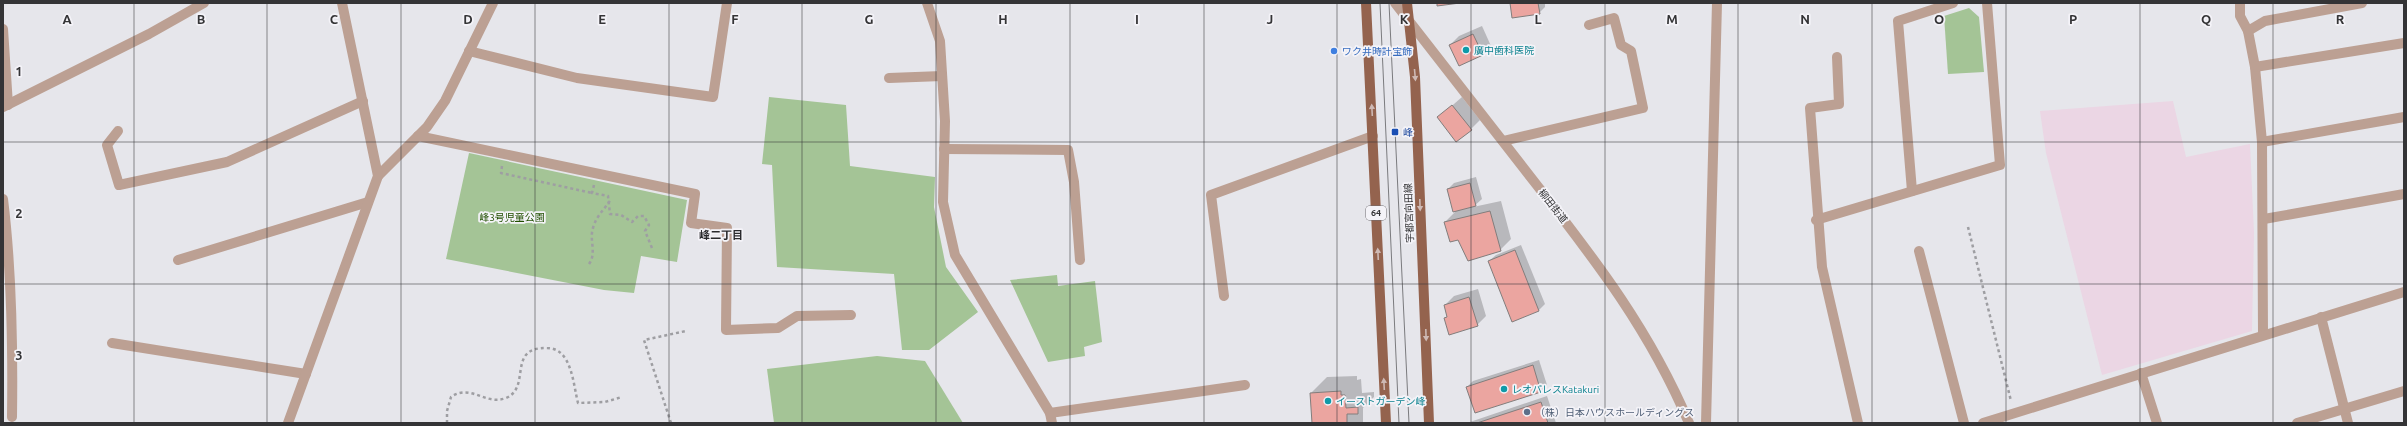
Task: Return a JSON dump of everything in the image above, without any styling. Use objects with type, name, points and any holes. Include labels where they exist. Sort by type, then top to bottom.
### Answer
[{"type":"main road","name":"64","points":[[1366,3],[1386,423]]},
{"type":"main road","name":"宇都宮向田線","points":[[1407,3],[1416,85],[1429,423]]},
{"type":"street","points":[[3,29],[5,106],[149,34],[204,3]]},
{"type":"street","points":[[342,3],[378,176]]},
{"type":"street","points":[[288,423],[378,176],[418,136],[445,101],[494,3]]},
{"type":"street","points":[[470,51],[577,78],[713,97],[726,3]]},
{"type":"street","points":[[927,3],[940,41],[944,148],[943,202],[954,255],[1051,418],[1245,385]]},
{"type":"street","name":"柳田街道","points":[[1395,3],[1596,261],[1629,307],[1671,382],[1689,423]]},
{"type":"street","points":[[1706,423],[1717,3]]},
{"type":"street","points":[[1912,191],[1898,22],[1953,3]]},
{"type":"street","points":[[1816,220],[2000,165],[1987,3]]},
{"type":"street","points":[[2240,3],[2240,16],[2248,31],[2255,68],[2262,142],[2264,219],[2264,335]]},
{"type":"street","points":[[2248,31],[2265,21],[2362,3]]},
{"type":"street","points":[[1503,141],[1643,108],[1631,51],[1620,45],[1614,18],[1589,25]]},
{"type":"street","points":[[2255,68],[2404,43]]},
{"type":"street","points":[[1837,57],[1839,104],[1810,108],[1816,220],[1822,267],[1858,423]]},
{"type":"street","points":[[889,78],[942,76]]},
{"type":"street","points":[[118,131],[107,145],[119,185],[227,162],[362,101]]},
{"type":"street","points":[[2262,142],[2404,117]]},
{"type":"street","points":[[418,136],[695,194],[691,223],[726,228],[726,330],[778,328],[797,316],[851,315]]},
{"type":"street","points":[[1224,296],[1211,195],[1373,136]]},
{"type":"street","points":[[944,148],[1068,150],[1074,182],[1080,260]]},
{"type":"street","points":[[2264,219],[2404,194]]},
{"type":"street","points":[[3,199],[7,235],[13,346],[12,417]]},
{"type":"street","points":[[178,260],[368,202]]},
{"type":"street","points":[[1919,251],[1964,423]]},
{"type":"street","points":[[1983,423],[2404,292]]},
{"type":"street","points":[[2321,317],[2348,423]]},
{"type":"street","points":[[112,343],[306,374]]},
{"type":"street","points":[[2141,373],[2157,423]]},
{"type":"street","points":[[2297,423],[2404,391]]},
{"type":"path","points":[[505,154],[501,173],[608,196],[607,205],[610,214],[621,215],[632,222],[638,216],[644,216],[649,225],[645,231],[652,248]]},
{"type":"path","points":[[592,193],[597,173]]},
{"type":"path","points":[[589,264],[593,254],[592,229],[601,211],[611,199]]},
{"type":"path","points":[[1968,227],[2014,413]]},
{"type":"path","points":[[671,423],[644,340],[686,331]]},
{"type":"path","points":[[447,423],[447,411],[451,397],[463,392],[470,392],[491,400],[508,397],[516,389],[523,357],[530,350],[556,348],[562,352],[569,368],[578,403],[605,402],[622,397]]},
{"type":"shaded area","points":[[2173,101],[2186,157],[2250,144],[2254,233],[2252,331],[2102,375],[2046,153],[2040,111]]},
{"type":"green space","points":[[1969,8],[1979,17],[1984,72],[1948,74],[1944,16]]},
{"type":"green space","points":[[769,97],[846,105],[850,166],[935,177],[934,207],[946,267],[978,312],[929,350],[902,350],[894,274],[777,267],[772,165],[762,164]]},
{"type":"green space","name":"峰3号児童公園","points":[[469,153],[687,200],[677,262],[641,256],[634,293],[604,290],[446,259]]},
{"type":"green space","points":[[1057,275],[1058,286],[1095,281],[1102,342],[1084,347],[1085,356],[1048,362],[1010,280]]},
{"type":"green space","points":[[877,356],[925,361],[963,423],[774,423],[767,369]]},
{"type":"building","points":[[1437,3],[1460,3],[1437,6]]},
{"type":"building","points":[[1510,3],[1538,3],[1540,14],[1512,18]]},
{"type":"building","name":"廣中歯科医院","points":[[1473,34],[1483,55],[1459,66],[1449,45]]},
{"type":"building","points":[[1452,105],[1472,130],[1456,142],[1437,117]]},
{"type":"building","points":[[1470,183],[1476,206],[1453,212],[1447,189]]},
{"type":"building","points":[[1490,211],[1501,251],[1468,261],[1458,240],[1450,242],[1444,222]]},
{"type":"building","points":[[1515,250],[1539,311],[1512,322],[1488,261]]},
{"type":"building","points":[[1469,297],[1478,326],[1449,335],[1444,318],[1447,317],[1444,305]]},
{"type":"building","name":"レオパレスKatakuri","points":[[1533,365],[1541,392],[1475,413],[1466,387]]},
{"type":"building","name":"イーストガーデン峰","points":[[1341,391],[1341,395],[1345,395],[1346,408],[1358,407],[1358,414],[1347,414],[1347,423],[1312,423],[1310,393]]},
{"type":"building","name":"（株）日本ハウスホールディングス","points":[[1541,402],[1548,423],[1477,423]]},
{"type":"tram line","points":[[1380,3],[1399,423]]},
{"type":"tram line","points":[[1389,3],[1409,423]]},
{"type":"place","name":"廣中歯科医院","points":[[1466,50]]},
{"type":"place","name":"ワク井時計宝飾","points":[[1334,51]]},
{"type":"place","name":"峰","points":[[1395,132]]},
{"type":"place","name":"レオパレスKatakuri","points":[[1504,389]]},
{"type":"place","name":"イーストガーデン峰","points":[[1328,401]]},
{"type":"place","name":"（株）日本ハウスホールディングス","points":[[1527,412]]},
{"type":"district","name":"峰二丁目","points":[[721,235]]}]
